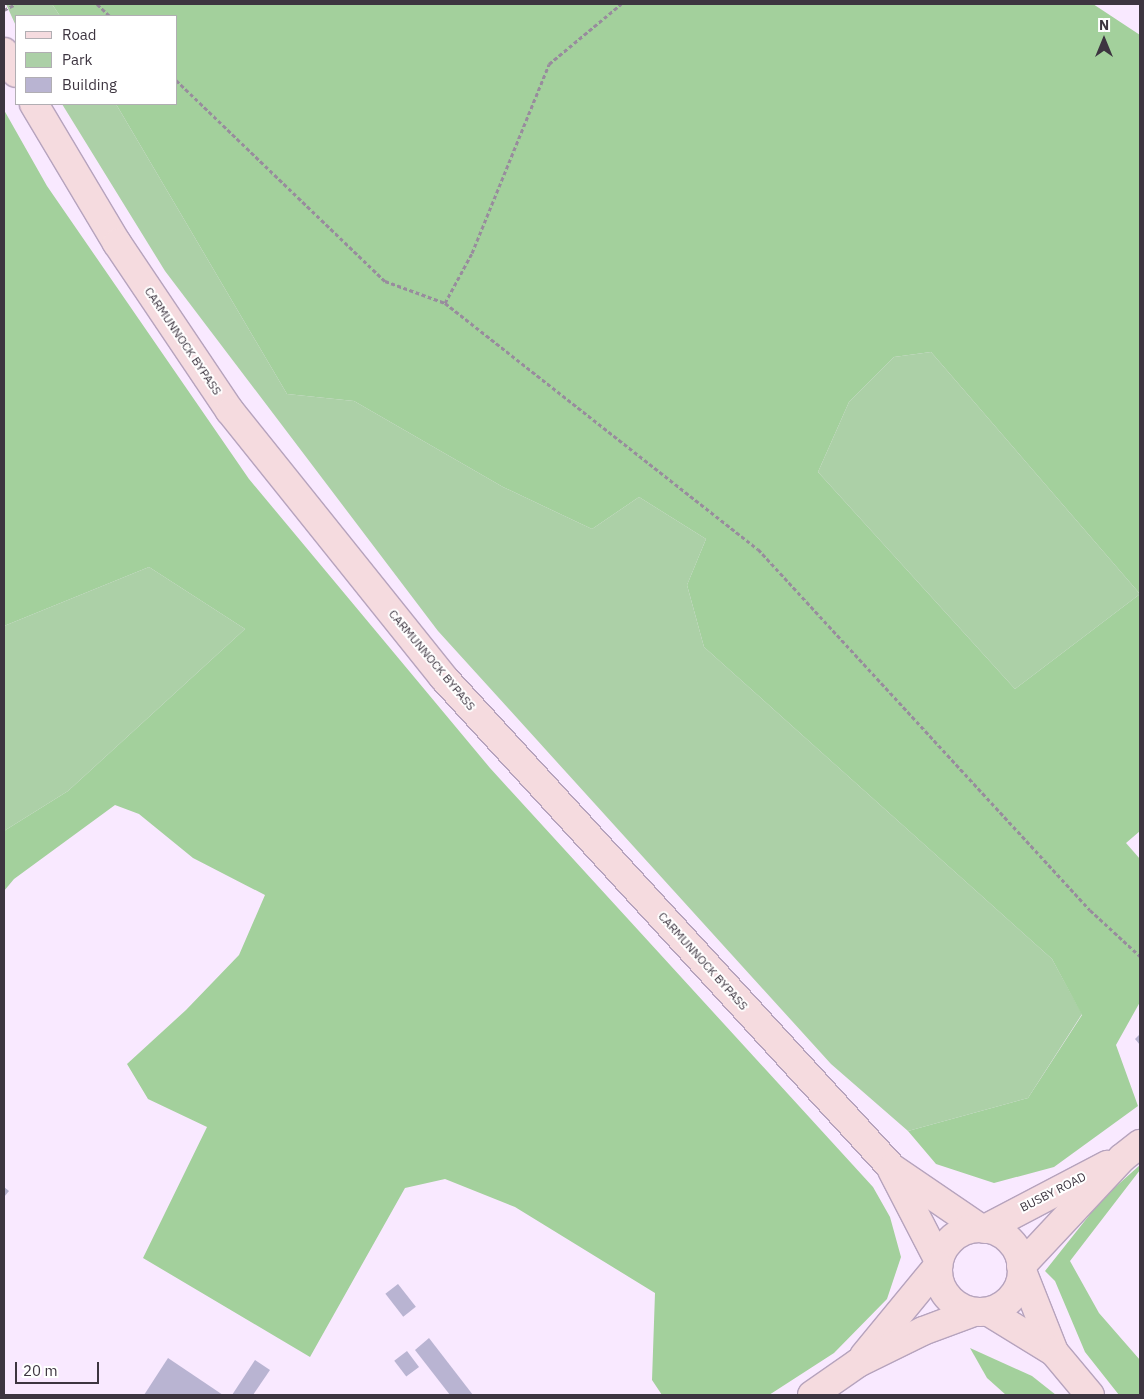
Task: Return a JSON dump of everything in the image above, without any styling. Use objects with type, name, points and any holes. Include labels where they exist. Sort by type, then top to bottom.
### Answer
[{"type":"main road","points":[[4,52],[15,71]]},
{"type":"main road","name":"CARMUNNOCK BYPASS","points":[[35,105],[117,243],[230,411],[450,684],[892,1168],[982,1228]]},
{"type":"main road","name":"BUSBY ROAD","points":[[982,1228],[1131,1151]]},
{"type":"main road","name":"BUSBY ROAD","points":[[1022,1268],[1131,1151]]},
{"type":"main road","name":"CARMUNNOCK BYPASS","points":[[892,1168],[938,1262]]},
{"type":"main road","points":[[858,1363],[938,1262],[955,1236],[982,1228],[993,1230],[1010,1241],[1054,1352],[1090,1395]]},
{"type":"main road","points":[[938,1262],[941,1287],[949,1299],[960,1308],[981,1312],[1054,1352]]},
{"type":"main road","points":[[812,1395],[858,1363],[923,1331],[981,1312],[1013,1297],[1022,1268]]},
{"type":"path","points":[[4,10],[16,4]]},
{"type":"path","points":[[97,4],[109,15]]},
{"type":"path","points":[[445,303],[472,253],[549,64],[621,4]]},
{"type":"path","points":[[178,82],[386,281],[445,303],[758,549],[1090,910],[1140,956]]},
{"type":"green space","points":[[6,4],[52,4],[59,15],[15,15],[15,24]]},
{"type":"green space","points":[[52,4],[1093,4],[1140,35],[1140,594],[1140,831],[1126,843],[1140,859],[1140,1002],[1116,1045],[1138,1106],[1054,1167],[994,1183],[936,1164],[908,1131],[1028,1098],[1082,1015],[1052,959],[704,647],[687,585],[706,539],[639,497],[592,529],[503,487],[354,401],[287,394],[117,105],[178,105],[178,15],[59,15]],"holes":[[[931,352],[1140,594],[1015,689],[818,472],[849,402],[894,357]]]},
{"type":"green space","points":[[63,105],[117,105],[287,394],[354,401],[503,487],[592,529],[639,497],[706,539],[687,585],[704,647],[1052,959],[1082,1014],[1028,1098],[908,1131],[831,1064],[438,631],[165,271]]},
{"type":"green space","points":[[4,110],[47,186],[249,479],[490,768],[873,1187],[890,1217],[901,1257],[887,1299],[834,1353],[769,1395],[662,1395],[652,1380],[655,1293],[515,1207],[445,1179],[405,1188],[310,1357],[143,1258],[207,1127],[148,1099],[127,1064],[186,1010],[239,955],[265,895],[193,858],[139,814],[115,805],[14,879],[4,891],[4,831],[68,791],[245,629],[149,567],[4,626]]},
{"type":"green space","points":[[931,352],[1140,594],[1015,689],[818,472],[849,402],[894,357]]},
{"type":"green space","points":[[149,567],[245,629],[68,791],[4,831],[4,626]]},
{"type":"green space","points":[[1140,1165],[1140,1170],[1070,1261],[1099,1313],[1140,1360],[1140,1395],[1119,1395],[1085,1352],[1055,1281],[1045,1271],[1103,1198]]},
{"type":"green space","points":[[970,1348],[1032,1376],[1056,1395],[1006,1395],[987,1378]]},
{"type":"building","points":[[1140,1034],[1140,1045],[1135,1039]]},
{"type":"building","points":[[4,1187],[9,1191],[4,1197]]},
{"type":"building","points":[[398,1284],[416,1307],[403,1317],[385,1294]]},
{"type":"building","points":[[429,1338],[473,1395],[450,1395],[415,1350]]},
{"type":"building","points":[[407,1351],[419,1367],[406,1377],[394,1361]]},
{"type":"building","points":[[168,1358],[223,1395],[144,1395]]},
{"type":"building","points":[[255,1360],[270,1370],[253,1395],[232,1395]]}]
